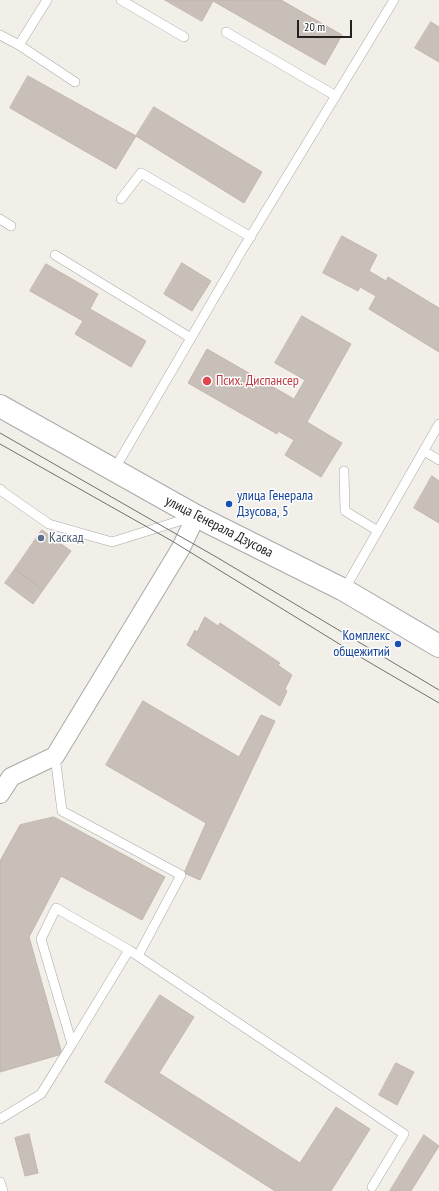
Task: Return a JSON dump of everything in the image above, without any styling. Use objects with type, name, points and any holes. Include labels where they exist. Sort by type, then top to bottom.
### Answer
[{"type":"street","name":"улица Генерала Дзусова","points":[[0,406],[196,516],[344,590],[439,646]]},
{"type":"street","points":[[0,794],[8,775],[55,756],[181,548],[196,516]]},
{"type":"lane","points":[[19,45],[47,0]]},
{"type":"lane","points":[[121,0],[184,37]]},
{"type":"lane","points":[[114,470],[251,237],[394,0]]},
{"type":"lane","points":[[226,32],[336,96]]},
{"type":"lane","points":[[0,35],[19,45],[76,82]]},
{"type":"lane","points":[[121,199],[141,173],[251,237]]},
{"type":"lane","points":[[0,219],[11,226]]},
{"type":"lane","points":[[55,255],[191,338]]},
{"type":"lane","points":[[344,590],[439,424]]},
{"type":"lane","points":[[424,451],[439,460]]},
{"type":"lane","points":[[344,471],[346,512],[378,530]]},
{"type":"lane","points":[[0,489],[49,524],[112,542],[196,516]]},
{"type":"lane","points":[[55,756],[62,811],[181,875],[138,956]]},
{"type":"lane","points":[[72,1044],[40,939],[56,908],[129,950],[404,1134],[372,1188]]},
{"type":"lane","points":[[0,1119],[41,1094],[129,950]]},
{"type":"lane","points":[[0,1182],[3,1191]]},
{"type":"building","points":[[165,0],[281,0],[342,35],[325,65],[213,1],[202,21]]},
{"type":"building","points":[[431,22],[439,27],[439,62],[415,48]]},
{"type":"building","points":[[28,76],[136,136],[116,169],[10,108]]},
{"type":"building","points":[[154,107],[262,172],[244,203],[136,136]]},
{"type":"building","points":[[342,236],[377,255],[369,271],[386,281],[388,277],[439,308],[439,352],[369,309],[376,296],[360,287],[358,291],[323,273]]},
{"type":"building","points":[[182,263],[211,281],[192,311],[164,294]]},
{"type":"building","points":[[46,264],[98,294],[90,309],[146,341],[131,367],[75,334],[83,321],[30,291]]},
{"type":"building","points":[[302,316],[351,344],[307,422],[342,443],[321,477],[285,455],[294,440],[278,431],[277,434],[188,383],[207,349],[294,399],[305,380],[275,363]]},
{"type":"building","points":[[432,476],[439,481],[439,523],[414,508]]},
{"type":"building","points":[[42,530],[71,551],[43,590],[15,569]]},
{"type":"building","points":[[15,569],[43,590],[33,604],[5,583]]},
{"type":"building","points":[[205,617],[218,626],[220,623],[280,663],[278,665],[292,675],[285,689],[287,691],[280,706],[187,645],[195,630],[197,632]]},
{"type":"building","points":[[143,701],[239,757],[261,715],[275,721],[200,880],[184,873],[206,823],[106,765]]},
{"type":"building","points":[[54,817],[165,877],[142,920],[61,876],[29,937],[62,1054],[0,1072],[0,861],[20,825]]},
{"type":"building","points":[[160,995],[194,1017],[159,1073],[300,1163],[336,1107],[370,1129],[331,1191],[275,1191],[105,1082]]},
{"type":"building","points":[[396,1063],[414,1072],[397,1105],[379,1095]]},
{"type":"building","points":[[29,1134],[38,1173],[25,1176],[15,1138]]},
{"type":"building","points":[[424,1135],[439,1146],[411,1191],[390,1191]]},
{"type":"tram line","points":[[0,433],[218,558],[439,690]]},
{"type":"tram line","points":[[0,444],[172,541],[367,661],[439,703]]},
{"type":"place","name":"Псих. Диспансер","points":[[207,381]]},
{"type":"place","name":"улица Генерала Дзусова, 5","points":[[229,504]]},
{"type":"place","name":"Каскад","points":[[41,538]]},
{"type":"place","name":"Комплекс общежитий","points":[[398,644]]}]
